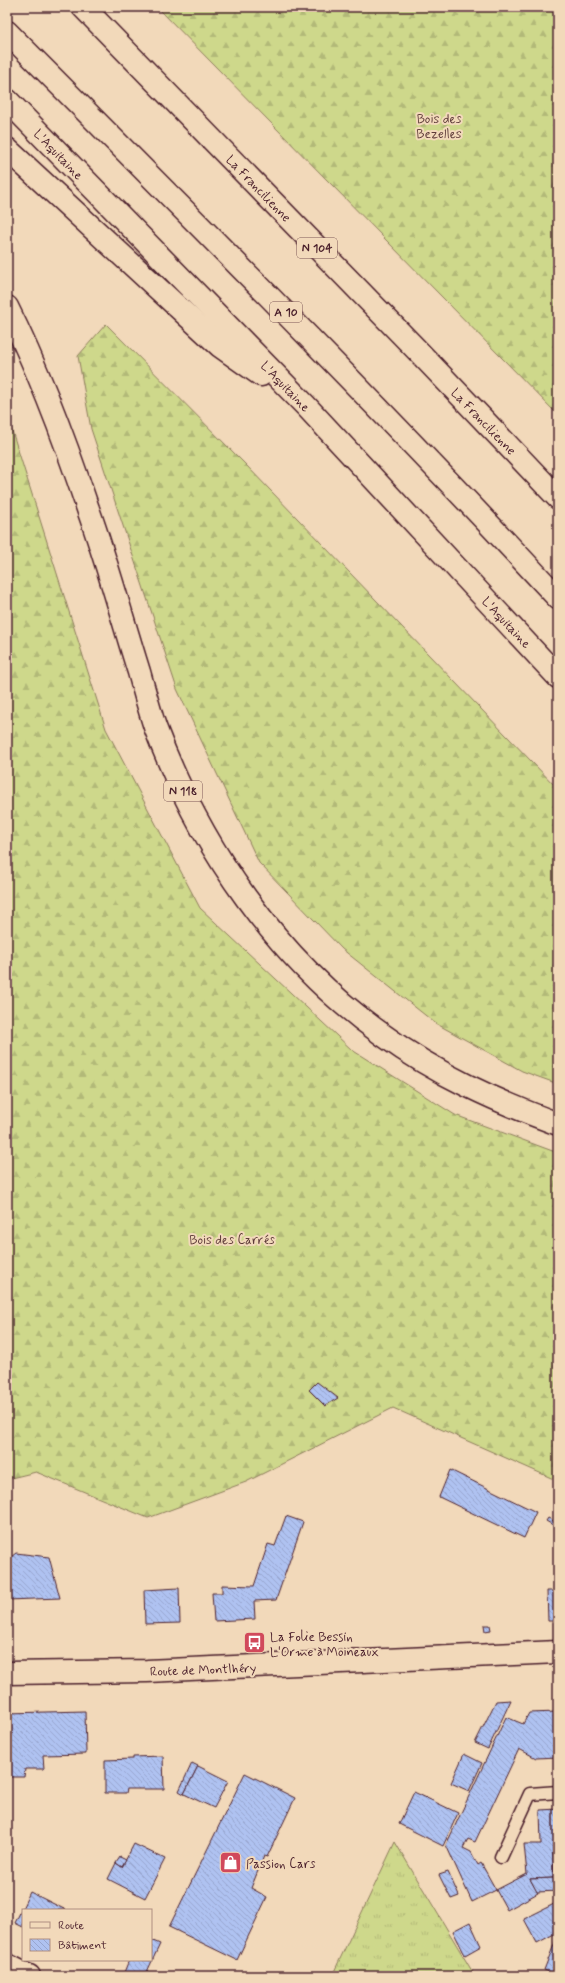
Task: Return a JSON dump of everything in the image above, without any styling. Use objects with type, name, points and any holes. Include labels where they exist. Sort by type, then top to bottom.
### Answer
[{"type":"main road","name":"La Francilienne","points":[[83,7],[416,349],[556,496]]},
{"type":"main road","name":"A 10","points":[[7,32],[281,307],[460,493],[558,598]]},
{"type":"main road","name":"L'Aquitaine","points":[[7,100],[306,406],[558,677]]},
{"type":"main road","points":[[7,149],[220,346],[306,406]]},
{"type":"main road","name":"N 118","points":[[7,307],[25,343],[88,508],[155,726],[190,806],[220,862],[274,934],[312,974],[347,1007],[383,1035],[443,1073],[492,1097],[558,1124]]},
{"type":"main road","name":"Route de Montlhéry","points":[[7,1673],[147,1672],[553,1654]]},
{"type":"main road","points":[[7,1965],[29,1976]]},
{"type":"lane","points":[[501,1857],[530,1794],[558,1792]]},
{"type":"green space","name":"Bois des Bezelles","points":[[157,7],[558,7],[558,415]]},
{"type":"green space","points":[[106,324],[245,464],[558,789],[558,1084],[522,1071],[435,1023],[342,949],[259,863],[177,689],[91,429],[78,356]]},
{"type":"green space","name":"Bois des Carrés","points":[[7,415],[106,729],[200,908],[352,1050],[455,1115],[558,1153],[558,1481],[393,1408],[246,1482],[148,1518],[36,1472],[7,1479]]},
{"type":"green space","points":[[395,1842],[475,1976],[332,1976]]},
{"type":"building","points":[[317,1382],[338,1398],[325,1406],[309,1390]]},
{"type":"building","points":[[450,1470],[536,1512],[524,1538],[439,1497]]},
{"type":"building","points":[[286,1516],[303,1522],[276,1600],[254,1601],[255,1619],[214,1621],[212,1593],[222,1593],[222,1585],[254,1586],[268,1544],[275,1546]]},
{"type":"building","points":[[548,1518],[558,1523],[558,1528],[546,1521]]},
{"type":"building","points":[[16,1553],[49,1557],[60,1598],[7,1600],[7,1560]]},
{"type":"building","points":[[179,1588],[180,1623],[145,1624],[144,1590]]},
{"type":"building","points":[[547,1591],[558,1591],[558,1621],[548,1621]]},
{"type":"building","points":[[484,1625],[490,1625],[491,1630],[485,1631]]},
{"type":"building","points":[[511,1700],[488,1749],[475,1743],[496,1701]]},
{"type":"building","points":[[85,1711],[86,1754],[43,1755],[44,1769],[25,1769],[24,1777],[7,1777],[7,1713]]},
{"type":"building","points":[[558,1712],[558,1757],[536,1758],[519,1749],[475,1842],[468,1839],[463,1848],[471,1852],[478,1865],[481,1863],[496,1890],[472,1902],[446,1845],[506,1717],[523,1724],[529,1713]]},
{"type":"building","points":[[464,1754],[482,1763],[469,1791],[451,1783]]},
{"type":"building","points":[[163,1756],[164,1789],[127,1789],[126,1793],[105,1793],[105,1760]]},
{"type":"building","points":[[192,1763],[198,1766],[184,1794],[179,1791]]},
{"type":"building","points":[[198,1766],[228,1781],[214,1808],[184,1794]]},
{"type":"building","name":"Passion Cars","points":[[245,1773],[295,1798],[267,1857],[264,1856],[251,1888],[267,1897],[237,1960],[169,1927]]},
{"type":"building","points":[[414,1792],[458,1813],[443,1846],[399,1824]]},
{"type":"building","points":[[558,1809],[558,1843],[553,1843],[554,1878],[530,1879],[538,1893],[507,1910],[496,1890],[527,1874],[524,1844],[541,1844],[540,1810]]},
{"type":"building","points":[[553,1843],[558,1843],[558,1878],[554,1878]]},
{"type":"building","points":[[134,1844],[165,1859],[145,1898],[108,1879],[116,1863],[122,1867]]},
{"type":"building","points":[[120,1857],[126,1860],[122,1867],[116,1863]]},
{"type":"building","points":[[448,1872],[459,1896],[451,1899],[439,1875]]},
{"type":"building","points":[[558,1878],[558,1891],[537,1892],[530,1879]]},
{"type":"building","points":[[30,1892],[64,1909],[22,1909],[22,1926],[15,1923]]},
{"type":"building","points":[[556,1903],[558,1907],[558,1932],[537,1943],[524,1919]]},
{"type":"building","points":[[470,1922],[481,1946],[465,1955],[453,1931]]},
{"type":"building","points":[[557,1937],[558,1938],[558,1975],[544,1970]]},
{"type":"building","points":[[152,1940],[160,1944],[145,1976],[123,1975],[129,1961],[152,1961]]},
{"type":"place","name":"La Folie Bessin L'Orme à Moineaux","points":[[255,1643]]},
{"type":"place","name":"Passion Cars","points":[[231,1863]]}]
